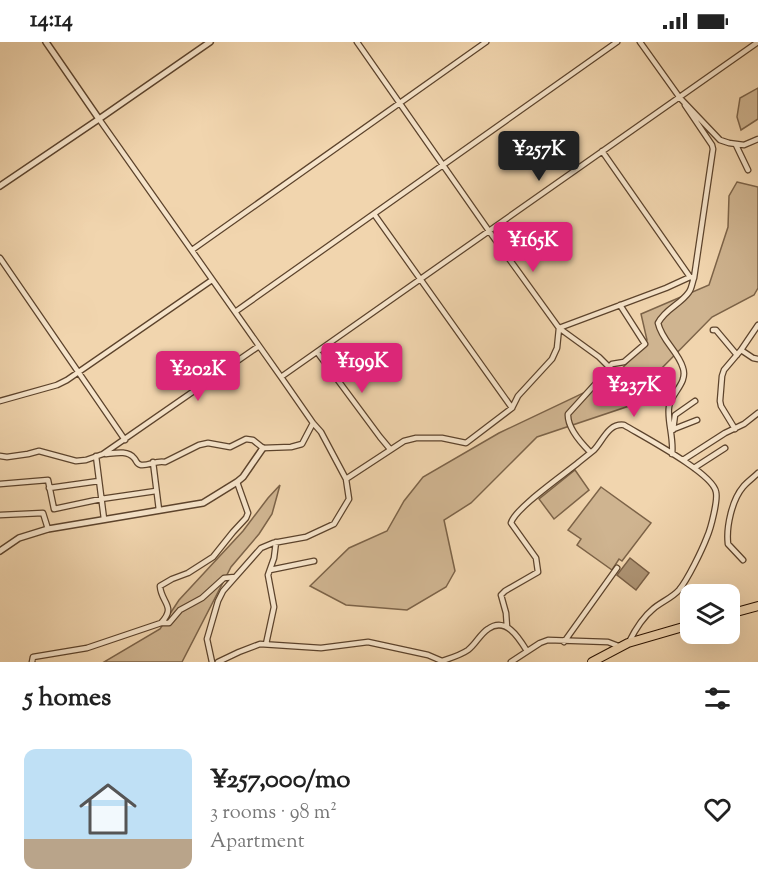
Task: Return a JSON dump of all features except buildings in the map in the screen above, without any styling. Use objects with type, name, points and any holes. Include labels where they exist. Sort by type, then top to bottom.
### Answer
[{"type":"highway","points":[[740,611],[758,606]]},
{"type":"highway","points":[[592,662],[624,645],[680,629]]},
{"type":"street","points":[[46,42],[321,432],[346,479],[349,499],[334,524],[306,537],[276,542],[261,548],[223,591],[207,639],[212,662]]},
{"type":"street","points":[[0,186],[210,42]]},
{"type":"street","points":[[357,42],[559,328],[609,367]]},
{"type":"street","points":[[192,250],[486,42]]},
{"type":"street","points":[[235,312],[617,42]]},
{"type":"street","points":[[640,42],[712,145],[690,290],[663,315],[658,323],[685,372],[669,407],[673,430]]},
{"type":"street","points":[[281,376],[758,42]]},
{"type":"street","points":[[685,105],[720,140],[744,146],[758,139]]},
{"type":"street","points":[[736,145],[748,170]]},
{"type":"street","points":[[602,151],[692,277]]},
{"type":"street","points":[[374,214],[512,408]]},
{"type":"street","points":[[0,258],[125,440]]},
{"type":"street","points":[[559,328],[692,277]]},
{"type":"street","points":[[0,401],[67,380],[212,280]]},
{"type":"street","points":[[590,452],[581,443],[568,421],[568,414],[612,364],[624,362],[645,344],[620,305]]},
{"type":"street","points":[[346,479],[404,441],[416,438],[442,438],[466,443],[512,408],[518,396],[552,359],[557,348],[559,328]]},
{"type":"street","points":[[735,429],[721,406],[722,376],[724,370],[757,328]]},
{"type":"street","points":[[712,330],[716,330],[739,353],[758,359]]},
{"type":"street","points":[[103,454],[259,346]]},
{"type":"street","points":[[317,352],[390,449]]},
{"type":"street","points":[[672,454],[675,415],[695,401]]},
{"type":"street","points":[[683,460],[718,437],[757,416]]},
{"type":"street","points":[[673,430],[697,420]]},
{"type":"street","points":[[0,456],[17,456],[39,451],[71,461],[86,460],[103,454],[128,453],[142,465],[160,460],[165,462],[199,445],[208,443],[230,447],[246,440],[253,440],[263,448],[291,447],[302,444],[313,423]]},
{"type":"street","points":[[507,627],[501,595],[538,572],[536,558],[514,529],[512,519],[525,505],[595,449],[611,428],[619,424],[624,425],[683,460],[713,485],[717,493],[710,528],[700,553],[679,590],[653,609],[624,645],[608,642],[548,640],[510,662]]},
{"type":"street","points":[[0,551],[19,538],[48,529],[203,503],[243,477],[263,448]]},
{"type":"street","points":[[694,468],[725,448]]},
{"type":"street","points":[[96,456],[104,519]]},
{"type":"street","points":[[153,462],[159,510]]},
{"type":"street","points":[[743,560],[728,544],[728,523],[742,488],[758,473]]},
{"type":"street","points":[[0,484],[48,480],[54,509],[156,491]]},
{"type":"street","points":[[50,488],[99,481]]},
{"type":"street","points":[[161,623],[168,614],[168,606],[160,592],[160,586],[188,573],[213,557],[246,518],[248,513],[237,482]]},
{"type":"street","points":[[0,515],[44,513],[48,529]]},
{"type":"street","points":[[266,644],[274,607],[268,575],[274,558],[276,542]]},
{"type":"street","points":[[270,570],[314,561]]},
{"type":"street","points":[[564,642],[616,568]]},
{"type":"street","points":[[32,662],[33,657],[87,648],[161,623],[169,623],[180,610],[202,598],[224,578],[235,577]]},
{"type":"street","points":[[218,662],[260,644],[321,648],[368,642],[428,655],[442,661],[467,651],[489,628],[497,626],[507,627],[517,636],[527,651]]},
{"type":"shaded area","points":[[758,88],[758,119],[741,130],[737,117],[740,98]]},
{"type":"shaded area","points":[[737,182],[758,187],[758,288],[754,295],[712,317],[659,371],[638,403],[537,437],[471,503],[444,520],[455,571],[446,587],[407,610],[346,605],[310,586],[349,548],[387,531],[404,501],[423,477],[499,433],[613,379],[647,340],[641,314],[709,285],[728,227],[729,196]]},
{"type":"shaded area","points":[[575,470],[589,490],[554,519],[539,499]]},
{"type":"shaded area","points":[[280,485],[272,514],[259,534],[231,567],[182,662],[104,662],[160,629],[179,600],[243,531]]},
{"type":"shaded area","points":[[601,487],[651,523],[622,561],[619,559],[612,570],[577,545],[581,539],[568,530]]},
{"type":"shaded area","points":[[630,558],[649,573],[636,590],[617,575]]}]
